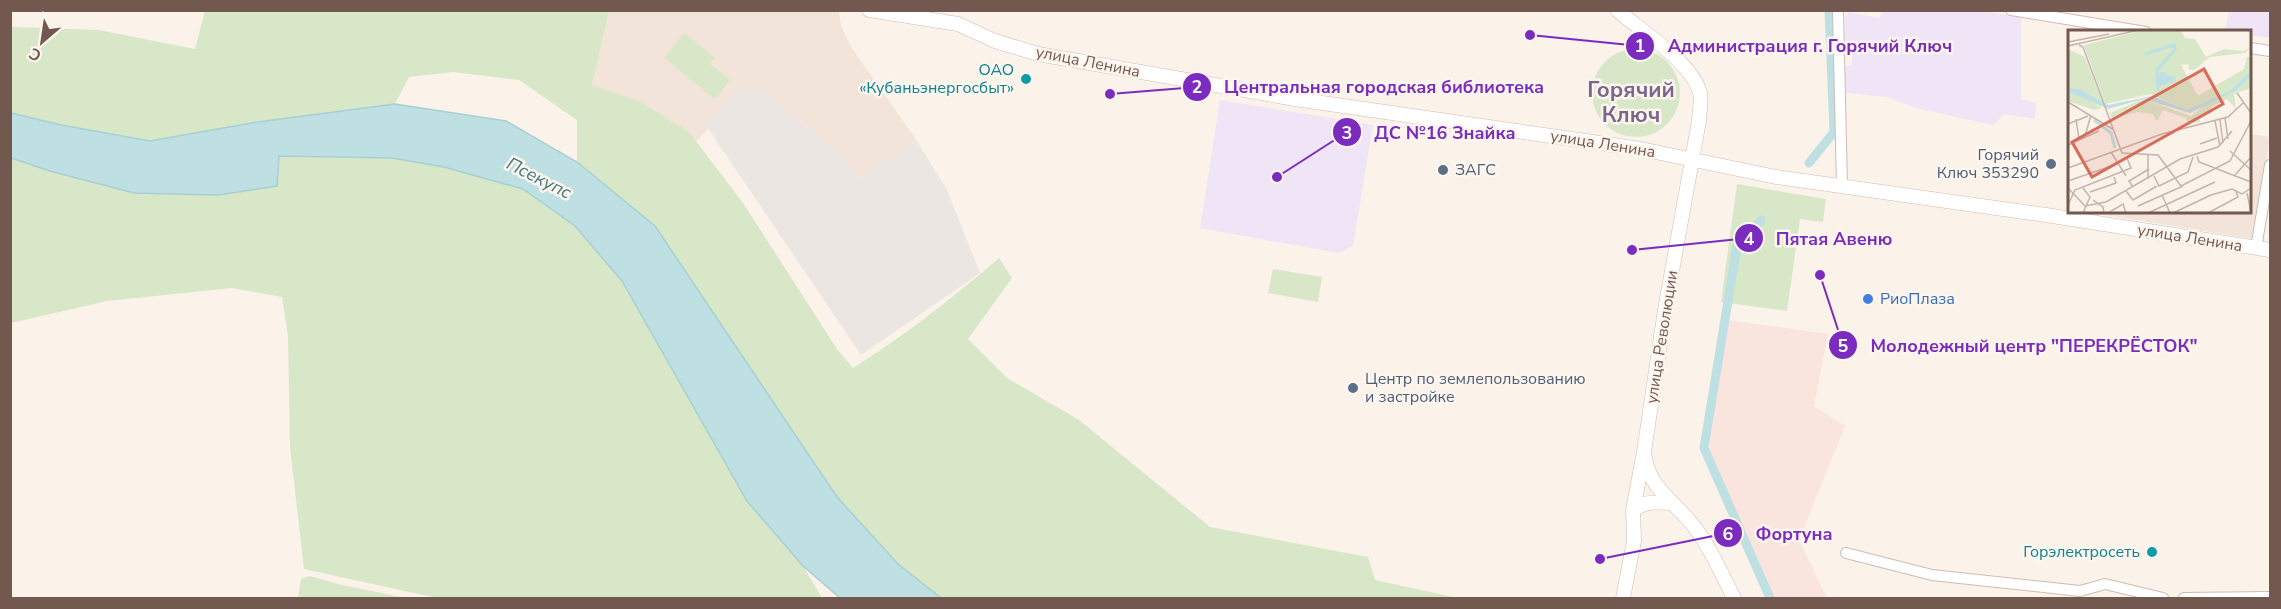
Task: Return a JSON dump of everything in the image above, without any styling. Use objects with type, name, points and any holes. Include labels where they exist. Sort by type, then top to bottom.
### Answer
[{"type":"street","name":"улица Ленина","points":[[869,10],[958,24],[1009,46],[1038,54],[1306,101],[1537,133],[1692,159],[1776,177],[2271,250]]},
{"type":"street","name":"улица Революции","points":[[1617,10],[1694,77],[1700,95],[1699,121],[1665,310],[1633,510],[1634,541],[1623,598]]},
{"type":"street","points":[[1838,10],[1842,187]]},
{"type":"street","points":[[2011,10],[2134,30]]},
{"type":"street","points":[[2251,48],[2271,51]]},
{"type":"street","points":[[2256,248],[2271,165]]},
{"type":"street","points":[[1644,452],[1647,472],[1653,483],[1686,517],[1704,540],[1734,598]]},
{"type":"street","points":[[1633,510],[1649,502],[1671,502]]},
{"type":"street","points":[[1846,553],[1932,575],[2078,595],[2104,584],[2163,598]]},
{"type":"street","points":[[2184,598],[2271,597]]},
{"type":"shaded area","points":[[1882,10],[1981,11],[2021,17],[2021,99],[2036,103],[2035,119],[2005,114],[1993,125],[1916,108],[1887,97],[1846,93],[1844,68],[1852,64],[1852,55],[1844,50],[1845,19],[1848,12],[1880,18]]},
{"type":"shaded area","points":[[609,11],[839,12],[841,26],[851,47],[917,141],[859,178],[837,152],[762,88],[705,124],[708,129],[696,142],[689,132],[592,85]]},
{"type":"shaded area","points":[[2229,11],[2270,11],[2270,38],[2251,35],[2251,30],[2225,30]]},
{"type":"shaded area","points":[[762,88],[837,152],[859,178],[917,141],[947,190],[980,273],[861,355],[705,124],[738,91]]},
{"type":"shaded area","points":[[1220,100],[1373,125],[1353,246],[1339,253],[1200,228]]},
{"type":"shaded area","points":[[2251,134],[2270,137],[2254,239],[2093,213],[2251,213]]},
{"type":"shaded area","points":[[1727,320],[1828,334],[1814,406],[1845,426],[1799,540],[1827,598],[1774,598],[1709,449]]},
{"type":"green space","points":[[205,11],[609,11],[592,85],[639,101],[689,132],[743,203],[837,349],[853,368],[928,316],[999,258],[1012,278],[968,339],[1007,378],[1079,420],[1210,527],[1368,557],[1375,580],[1458,598],[941,598],[898,564],[837,497],[655,226],[577,162],[577,120],[519,80],[453,72],[409,77],[395,104],[258,122],[150,141],[61,125],[11,113],[11,27],[99,30],[195,49]]},
{"type":"green space","points":[[684,33],[715,58],[710,64],[730,80],[715,99],[664,58]]},
{"type":"green space","points":[[1636,49],[1653,53],[1667,62],[1676,76],[1680,93],[1676,110],[1667,124],[1653,133],[1636,137],[1619,133],[1605,124],[1596,110],[1592,93],[1596,76],[1605,62],[1619,53]]},
{"type":"green space","points":[[279,156],[392,158],[444,167],[523,189],[575,226],[622,281],[747,501],[803,566],[822,598],[437,598],[304,569],[290,447],[288,336],[282,297],[232,288],[107,301],[11,323],[10,158],[50,171]]},
{"type":"green space","points":[[1737,184],[1826,199],[1823,222],[1800,219],[1787,311],[1721,302]]},
{"type":"green space","points":[[1273,269],[1322,277],[1318,302],[1268,293]]},
{"type":"green space","points":[[310,576],[406,598],[298,598],[301,579]]},
{"type":"water","name":"Псекупс","points":[[395,104],[506,121],[577,162],[655,226],[837,497],[898,564],[941,598],[840,598],[803,566],[747,501],[622,281],[575,226],[523,189],[444,167],[392,158],[279,156],[277,186],[218,195],[134,193],[50,171],[11,158],[11,113],[61,125],[150,141],[258,122]]},
{"type":"waterway","points":[[1809,163],[1834,132],[1829,10]]},
{"type":"waterway","points":[[1761,220],[1737,246],[1704,448],[1770,598]]},
{"type":"place","name":"Администрация г. Горячий Ключ","points":[[1530,35]]},
{"type":"place","name":"ОАО «Кубаньэнергосбыт»","points":[[1026,79]]},
{"type":"place","name":"Центральная городская библиотека","points":[[1110,94]]},
{"type":"place","name":"Горячий Ключ 353290","points":[[2051,164]]},
{"type":"place","name":"ЗАГС","points":[[1443,170]]},
{"type":"place","name":"ДС №16 Знайка","points":[[1277,177]]},
{"type":"place","name":"Пятая Авеню","points":[[1632,250]]},
{"type":"place","name":"Молодежный центр \"ПЕРЕКРЁСТОК\"","points":[[1820,275]]},
{"type":"place","name":"РиоПлаза","points":[[1868,299]]},
{"type":"place","name":"Центр по землепользованию и застройке","points":[[1353,388]]},
{"type":"place","name":"Горэлектросеть","points":[[2152,552]]},
{"type":"place","name":"Фортуна","points":[[1600,559]]},
{"type":"district","name":"Горячий Ключ","points":[[1631,102]]}]
